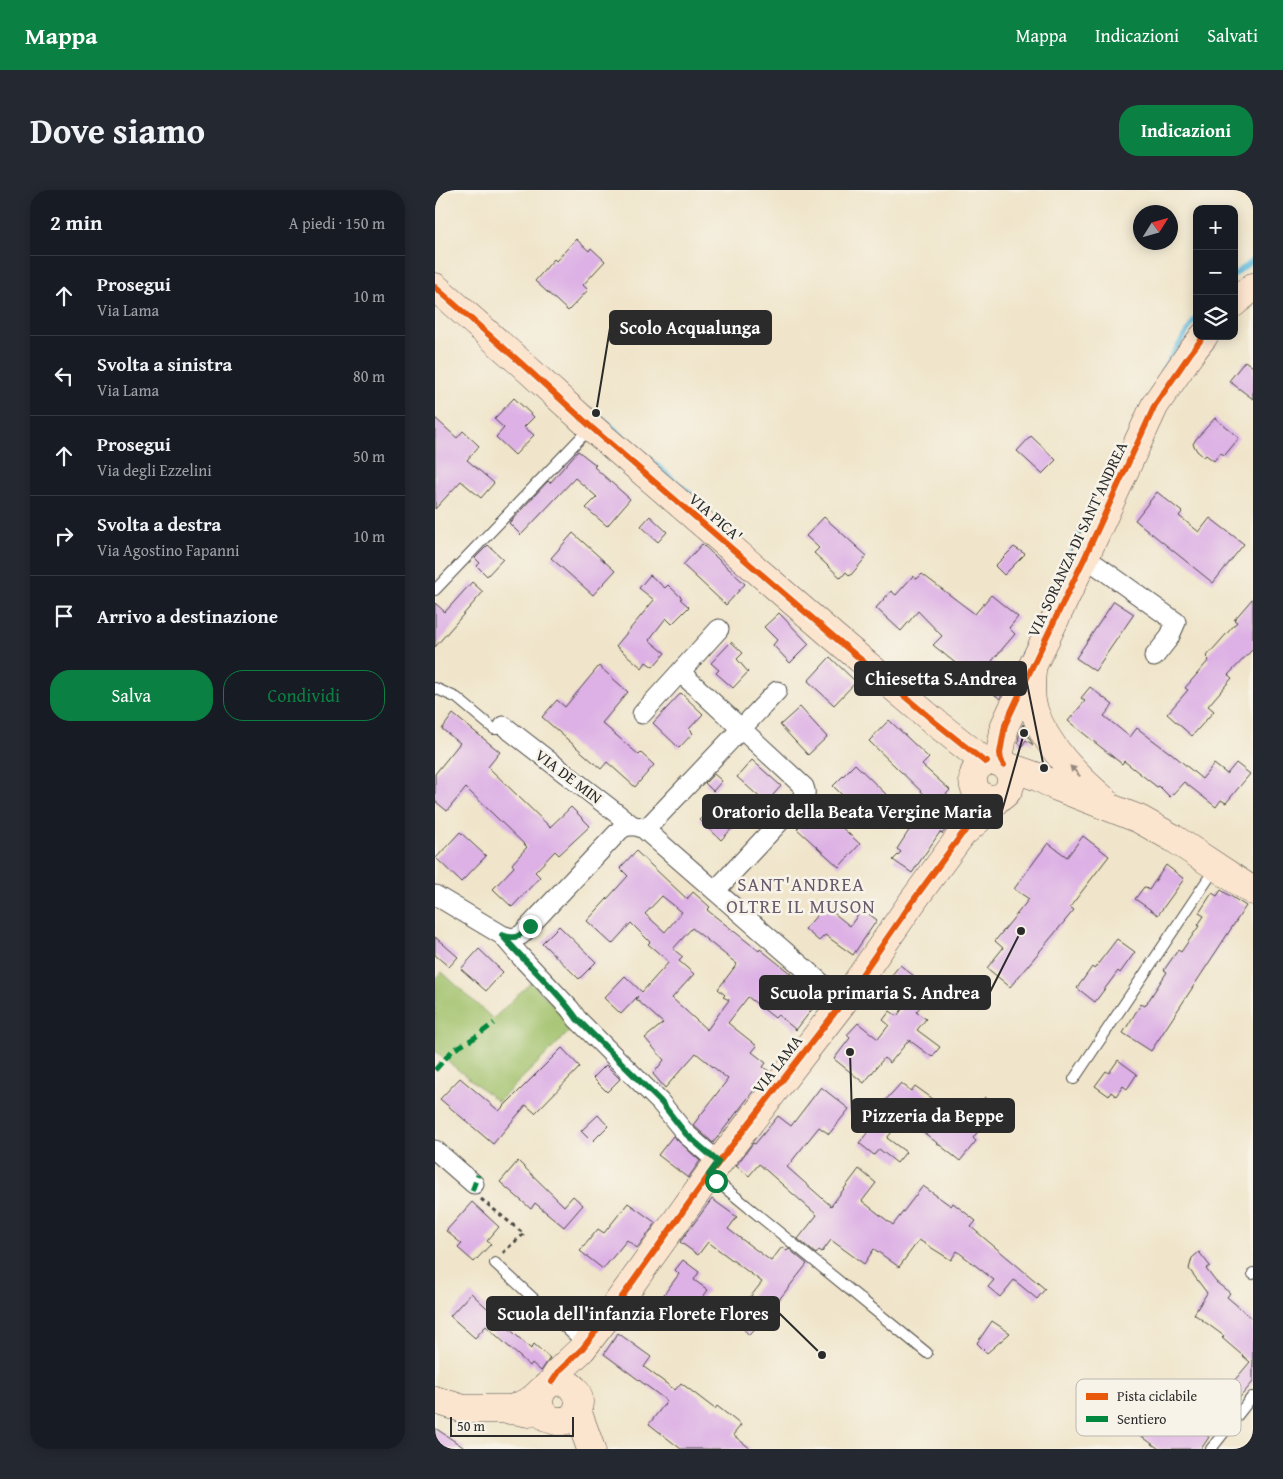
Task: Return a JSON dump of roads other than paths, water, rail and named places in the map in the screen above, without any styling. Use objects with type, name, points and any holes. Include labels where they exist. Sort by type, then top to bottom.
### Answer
[{"type":"street","name":"VIA PICA'","points":[[435,287],[591,427],[946,731],[969,765],[991,775]]},
{"type":"street","points":[[1238,300],[1253,288]]},
{"type":"street","name":"VIA SORANZA DI SANT'ANDREA","points":[[991,775],[1001,753],[1005,725],[1155,405],[1201,340]]},
{"type":"street","points":[[1085,557],[1176,622],[1169,638],[1155,657]]},
{"type":"street","points":[[642,714],[719,629]]},
{"type":"street","points":[[1033,665],[1032,698],[1034,710],[1051,744],[1102,798],[1125,814]]},
{"type":"street","points":[[680,672],[803,787],[805,794],[715,892]]},
{"type":"street","points":[[435,895],[502,935],[512,938],[521,935],[741,729],[777,691]]},
{"type":"street","name":"VIA DE MIN","points":[[504,726],[715,892],[843,1002]]},
{"type":"street","points":[[991,775],[1038,777],[1057,787],[1139,819],[1217,866],[1253,891]]},
{"type":"street","name":"VIA LAMA","points":[[558,1402],[560,1370],[583,1348],[615,1308],[714,1169],[843,1002],[962,834],[981,817],[991,775]]},
{"type":"street","points":[[502,935],[577,1019],[661,1102],[714,1169]]},
{"type":"street","points":[[435,1150],[477,1191]]},
{"type":"street","points":[[435,1400],[464,1409],[510,1410],[558,1402]]},
{"type":"street","points":[[558,1402],[583,1449]]},
{"type":"street","points":[[558,1402],[591,1449]]},
{"type":"lane","points":[[435,590],[591,427]]},
{"type":"lane","points":[[435,688],[457,698],[494,729],[504,726]]},
{"type":"lane","points":[[1074,1078],[1217,866]]},
{"type":"lane","points":[[714,1169],[927,1353]]},
{"type":"lane","points":[[495,1263],[583,1348]]},
{"type":"lane","points":[[1241,1412],[1252,1398]]},
{"type":"lane","points":[[1211,1449],[1221,1436]]},
{"type":"waterway","points":[[1238,272],[1253,260]]},
{"type":"waterway","points":[[1162,371],[1193,322]]},
{"type":"waterway","points":[[594,415],[596,413],[707,508]]},
{"type":"waterway","points":[[1019,662],[1116,457]]},
{"type":"place","name":"Scolo Acqualunga","points":[[596,413]]},
{"type":"place","name":"Oratorio della Beata Vergine Maria","points":[[1024,733]]},
{"type":"place","name":"Chiesetta S.Andrea","points":[[1044,768]]},
{"type":"place","name":"Scuola primaria S. Andrea","points":[[1021,931]]},
{"type":"place","name":"Pizzeria da Beppe","points":[[850,1052]]},
{"type":"place","name":"Scuola dell'infanzia Florete Flores","points":[[822,1355]]},
{"type":"district","name":"SANT'ANDREA OLTRE IL MUSON","points":[[801,895]]}]
